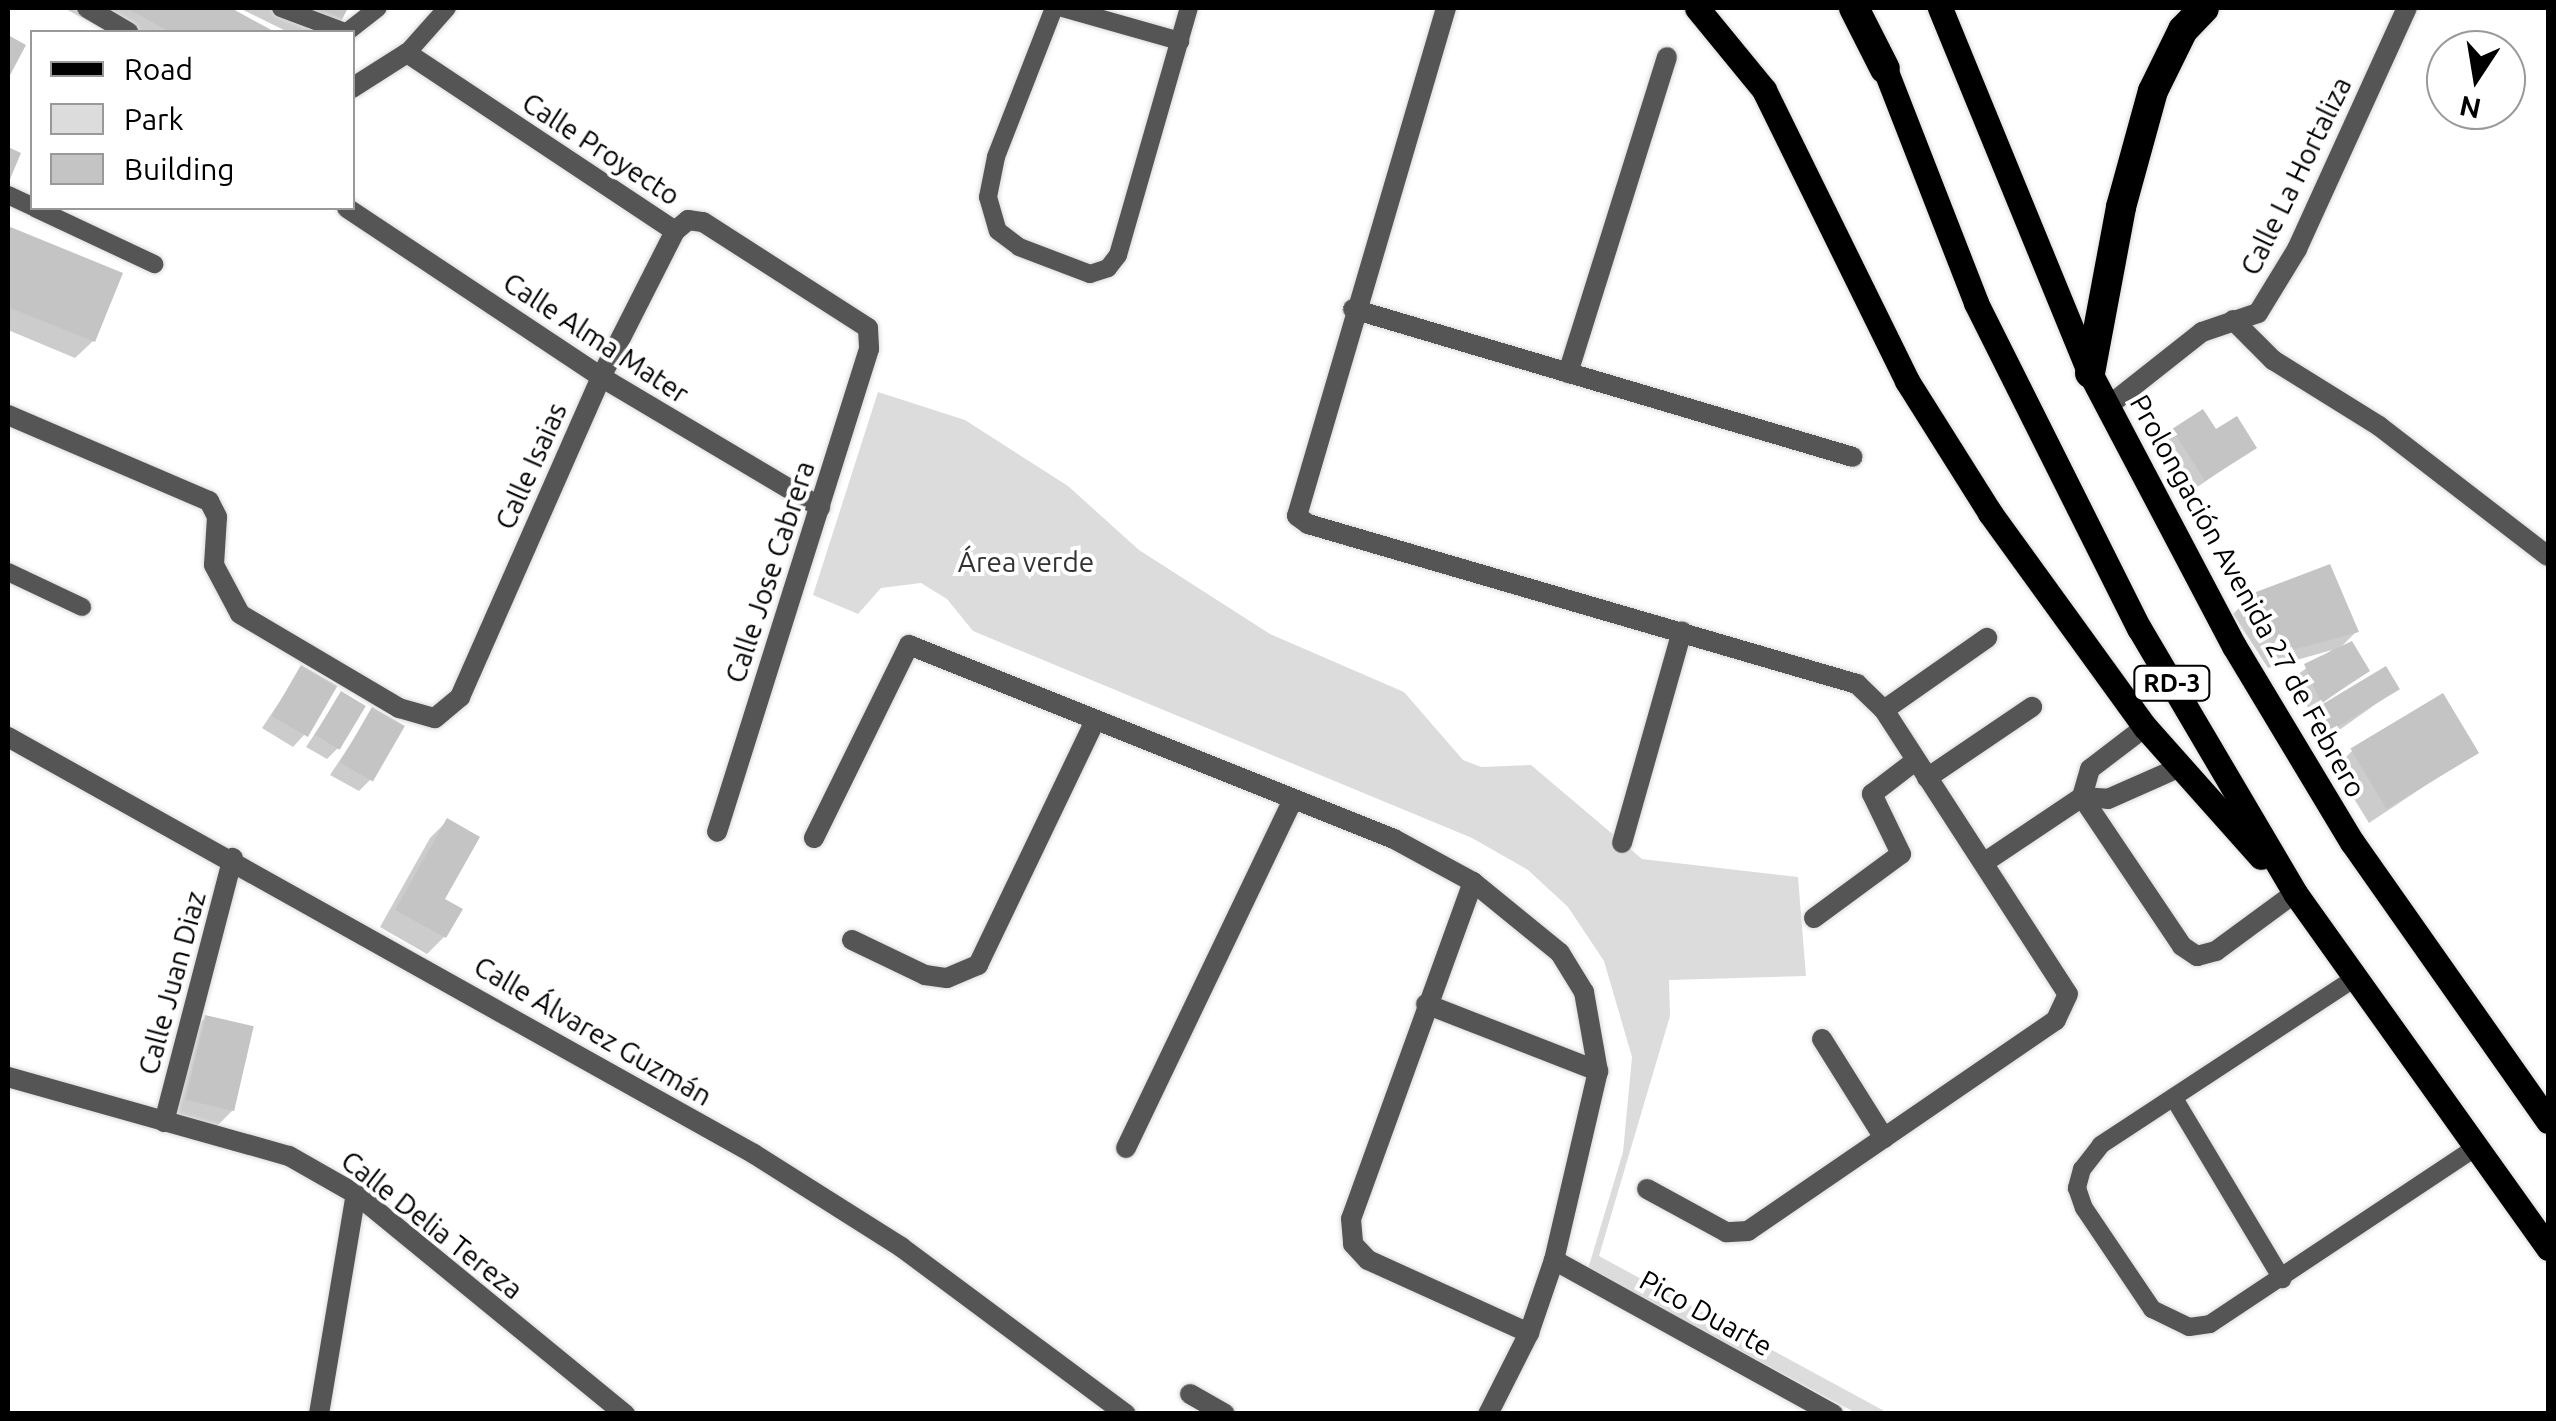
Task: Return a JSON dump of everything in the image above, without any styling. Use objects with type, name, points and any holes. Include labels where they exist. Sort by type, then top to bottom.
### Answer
[{"type":"highway","points":[[1854,8],[1884,69]]},
{"type":"highway","points":[[2090,373],[2120,207],[2153,91],[2183,30],[2204,8]]},
{"type":"main road","points":[[1697,8],[1764,90],[1907,381],[1990,513],[2178,768],[2295,893]]},
{"type":"main road","name":"Prolongación Avenida 27 de Febrero","points":[[1940,8],[2090,373],[2234,646],[2352,842],[2548,1122]]},
{"type":"main road","name":"RD-3","points":[[1884,69],[1985,320],[2139,628],[2295,893],[2358,976],[2474,1148],[2548,1248]]},
{"type":"street","points":[[86,8],[124,30]]},
{"type":"street","points":[[1446,8],[1353,309],[1297,516],[1308,524],[1857,684],[1884,710],[2068,994],[2067,1007],[1884,1138],[1738,1235],[1648,1189]]},
{"type":"street","name":"Calle La Hortaliza","points":[[2107,408],[2202,332],[2258,313],[2297,249],[2408,8]]},
{"type":"street","points":[[355,86],[406,54]]},
{"type":"street","name":"Calle Proyecto","points":[[406,54],[674,230],[688,220],[704,222],[868,328]]},
{"type":"street","points":[[1568,372],[1667,57]]},
{"type":"street","name":"Calle Alma Mater","points":[[350,210],[601,376],[820,507]]},
{"type":"street","name":"Calle Isaias","points":[[8,415],[209,502],[216,517],[214,565],[240,614],[399,708],[435,718],[460,697],[601,376],[674,230]]},
{"type":"street","points":[[1353,309],[1853,457]]},
{"type":"street","points":[[2233,320],[2273,360],[2379,426],[2548,556]]},
{"type":"street","name":"Calle Jose Cabrera","points":[[717,832],[868,349],[868,328]]},
{"type":"street","points":[[1622,843],[1682,631]]},
{"type":"street","points":[[1884,710],[1987,638]]},
{"type":"street","points":[[814,838],[910,644],[1291,802],[1394,839],[1473,882],[1560,954],[1584,992],[1598,1071],[1554,1260],[1530,1333],[1488,1414]]},
{"type":"street","points":[[1814,918],[1900,854],[1872,794],[2032,707]]},
{"type":"street","points":[[852,940],[924,975],[947,978],[978,965],[1095,722]]},
{"type":"street","points":[[2146,726],[2090,770],[2082,798],[2182,946],[2197,956],[2216,951],[2295,893]]},
{"type":"street","name":"Calle Álvarez Guzmán","points":[[8,738],[233,858],[770,1164],[901,1246],[1126,1414]]},
{"type":"street","points":[[1986,862],[2082,798],[2108,798],[2178,768]]},
{"type":"street","points":[[1126,1148],[1291,802]]},
{"type":"street","name":"Calle Juan Diaz","points":[[164,1122],[233,858]]},
{"type":"street","points":[[1473,882],[1351,1219],[1353,1244],[1368,1260],[1530,1333]]},
{"type":"street","points":[[1426,1004],[1598,1071]]},
{"type":"street","points":[[1822,1039],[1884,1138]]},
{"type":"street","name":"Calle Delia Tereza","points":[[8,1077],[289,1156],[356,1194],[625,1414]]},
{"type":"street","points":[[318,1414],[356,1194]]},
{"type":"street","name":"Pico Duarte","points":[[1554,1260],[1833,1414]]},
{"type":"street","points":[[1190,1394],[1225,1414]]},
{"type":"lane","points":[[281,8],[341,30]]},
{"type":"lane","points":[[349,30],[378,8]]},
{"type":"lane","points":[[406,54],[447,8]]},
{"type":"lane","points":[[1054,8],[996,156],[988,197],[998,231],[1066,270],[1090,274],[1108,268],[1118,255],[1189,8]]},
{"type":"lane","points":[[1063,8],[1180,41]]},
{"type":"lane","points":[[40,210],[154,264]]},
{"type":"lane","points":[[8,572],[82,607]]},
{"type":"lane","points":[[2358,976],[2101,1146],[2082,1169],[2078,1188],[2084,1208],[2152,1309],[2170,1322],[2210,1324],[2474,1148]]},
{"type":"lane","points":[[2175,1100],[2282,1279]]},
{"type":"green space","name":"Área verde","points":[[878,392],[965,420],[1068,486],[1139,550],[1270,634],[1404,692],[1463,760],[1481,767],[1531,765],[1642,859],[1798,877],[1806,976],[1669,980],[1670,1016],[1599,1256],[1888,1413],[1856,1413],[1588,1269],[1623,1152],[1632,1057],[1604,961],[1568,907],[1528,870],[1472,838],[973,631],[947,599],[921,583],[881,588],[858,614],[813,595]]},
{"type":"building","points":[[126,8],[231,8],[271,30],[166,30]]},
{"type":"building","points":[[305,8],[348,8],[339,25]]},
{"type":"building","points":[[8,35],[26,45],[8,79]]},
{"type":"building","points":[[8,147],[21,153],[8,184]]},
{"type":"building","points":[[8,226],[123,273],[95,342],[8,307]]},
{"type":"building","points":[[2203,409],[2216,429],[2237,416],[2257,448],[2205,481],[2172,429]]},
{"type":"building","points":[[2330,564],[2359,632],[2285,652],[2248,595]]},
{"type":"building","points":[[2352,641],[2370,671],[2321,703],[2304,664]]},
{"type":"building","points":[[301,665],[337,686],[308,737],[272,716]]},
{"type":"building","points":[[2386,666],[2400,689],[2330,731],[2316,708]]},
{"type":"building","points":[[341,691],[366,706],[340,750],[315,735]]},
{"type":"building","points":[[2443,693],[2479,753],[2386,809],[2350,749]]},
{"type":"building","points":[[372,707],[405,726],[373,781],[340,762]]},
{"type":"building","points":[[447,818],[480,837],[445,899],[463,909],[446,938],[395,910]]},
{"type":"building","points":[[205,1015],[254,1026],[234,1111],[185,1100]]}]
